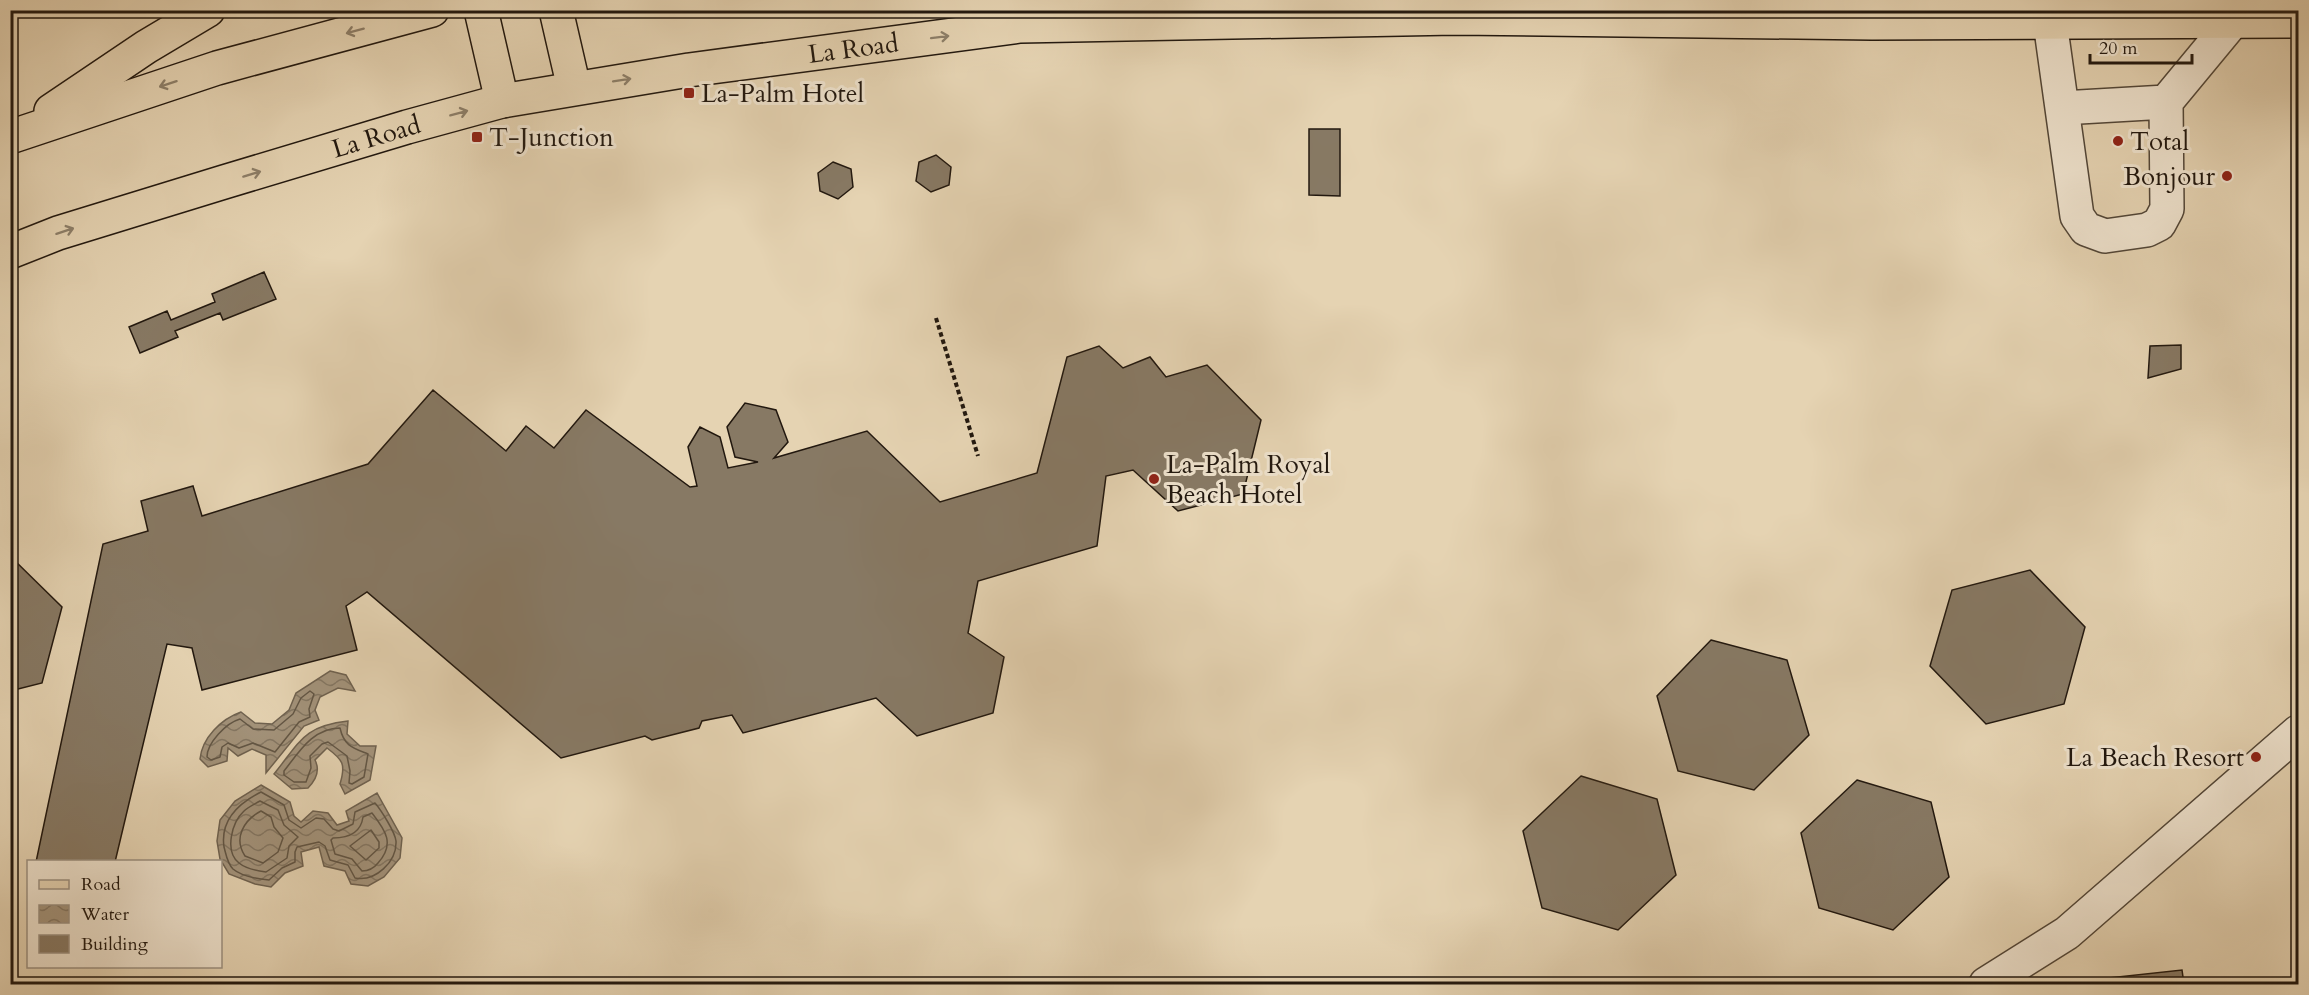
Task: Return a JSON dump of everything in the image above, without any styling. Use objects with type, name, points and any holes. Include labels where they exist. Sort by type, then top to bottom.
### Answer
[{"type":"main road","points":[[13,136],[217,68],[432,10]]},
{"type":"main road","points":[[481,10],[502,101]]},
{"type":"main road","points":[[556,10],[574,88]]},
{"type":"main road","points":[[13,136],[146,47],[205,11]]},
{"type":"main road","name":"La Road","points":[[10,252],[58,233],[113,216],[407,127],[502,101],[689,70],[1020,26],[1455,18],[1872,23],[2298,21]]},
{"type":"lane","points":[[2049,22],[2077,216],[2086,229],[2105,236],[2146,230],[2159,224],[2167,209],[2166,102],[2234,21]]},
{"type":"lane","points":[[2062,108],[2166,102]]},
{"type":"lane","points":[[1986,984],[2067,933],[2298,732]]},
{"type":"path","points":[[936,318],[978,456]]},
{"type":"water","points":[[330,671],[346,675],[355,691],[338,688],[320,697],[315,710],[319,720],[304,726],[266,773],[266,755],[252,749],[238,756],[228,748],[227,761],[208,767],[200,759],[204,744],[226,719],[241,712],[255,723],[272,724],[289,710],[296,693]]},
{"type":"water","points":[[348,721],[347,734],[360,746],[376,746],[370,780],[345,794],[340,784],[343,772],[342,763],[327,748],[315,760],[316,775],[308,788],[292,789],[274,774],[304,737],[321,727]]},
{"type":"water","points":[[261,785],[290,802],[294,816],[301,822],[313,811],[328,813],[337,825],[349,821],[346,811],[377,793],[402,838],[400,858],[384,877],[368,886],[351,884],[345,871],[324,866],[319,847],[301,852],[303,866],[285,873],[271,887],[255,884],[229,874],[220,859],[217,841],[220,820],[235,801]]},
{"type":"building","points":[[1309,129],[1340,129],[1340,196],[1309,195]]},
{"type":"building","points":[[936,155],[951,167],[949,185],[931,192],[916,181],[919,162]]},
{"type":"building","points":[[833,162],[851,169],[853,187],[838,199],[820,191],[818,173]]},
{"type":"building","points":[[264,272],[276,299],[223,320],[220,313],[175,331],[178,337],[140,353],[129,327],[167,311],[171,320],[215,302],[212,294]]},
{"type":"building","points":[[2181,345],[2181,369],[2148,378],[2150,346]]},
{"type":"building","points":[[1099,346],[1123,368],[1150,357],[1166,377],[1207,365],[1261,420],[1243,494],[1178,511],[1133,470],[1106,476],[1097,546],[978,581],[968,633],[1004,657],[993,713],[917,736],[876,698],[743,733],[732,715],[702,721],[699,728],[652,740],[645,736],[561,758],[367,592],[346,606],[357,650],[202,690],[192,648],[167,644],[115,860],[36,860],[103,544],[148,531],[141,501],[193,486],[202,516],[368,464],[433,390],[506,451],[526,426],[554,448],[586,410],[690,487],[697,486],[688,447],[700,427],[720,437],[728,468],[758,462],[735,457],[727,427],[745,403],[776,410],[788,442],[774,458],[867,431],[940,502],[1037,473],[1067,357]]},
{"type":"building","points":[[10,556],[62,607],[42,683],[10,691]]},
{"type":"building","points":[[2030,570],[2085,627],[2064,704],[1986,724],[1930,666],[1952,590]]},
{"type":"building","points":[[1711,640],[1787,660],[1809,735],[1754,790],[1678,771],[1657,696]]},
{"type":"building","points":[[1581,776],[1657,799],[1676,875],[1618,930],[1542,908],[1523,831]]},
{"type":"building","points":[[1857,780],[1931,802],[1949,877],[1893,930],[1819,908],[1801,833]]},
{"type":"building","points":[[2182,970],[2184,984],[2053,984]]},
{"type":"place","name":"La-Palm Hotel","points":[[689,93]]},
{"type":"place","name":"T-Junction","points":[[477,137]]},
{"type":"place","name":"Total","points":[[2118,141]]},
{"type":"place","name":"Bonjour","points":[[2227,176]]},
{"type":"place","name":"La-Palm Royal Beach Hotel","points":[[1154,479]]},
{"type":"place","name":"La Beach Resort","points":[[2256,757]]}]
